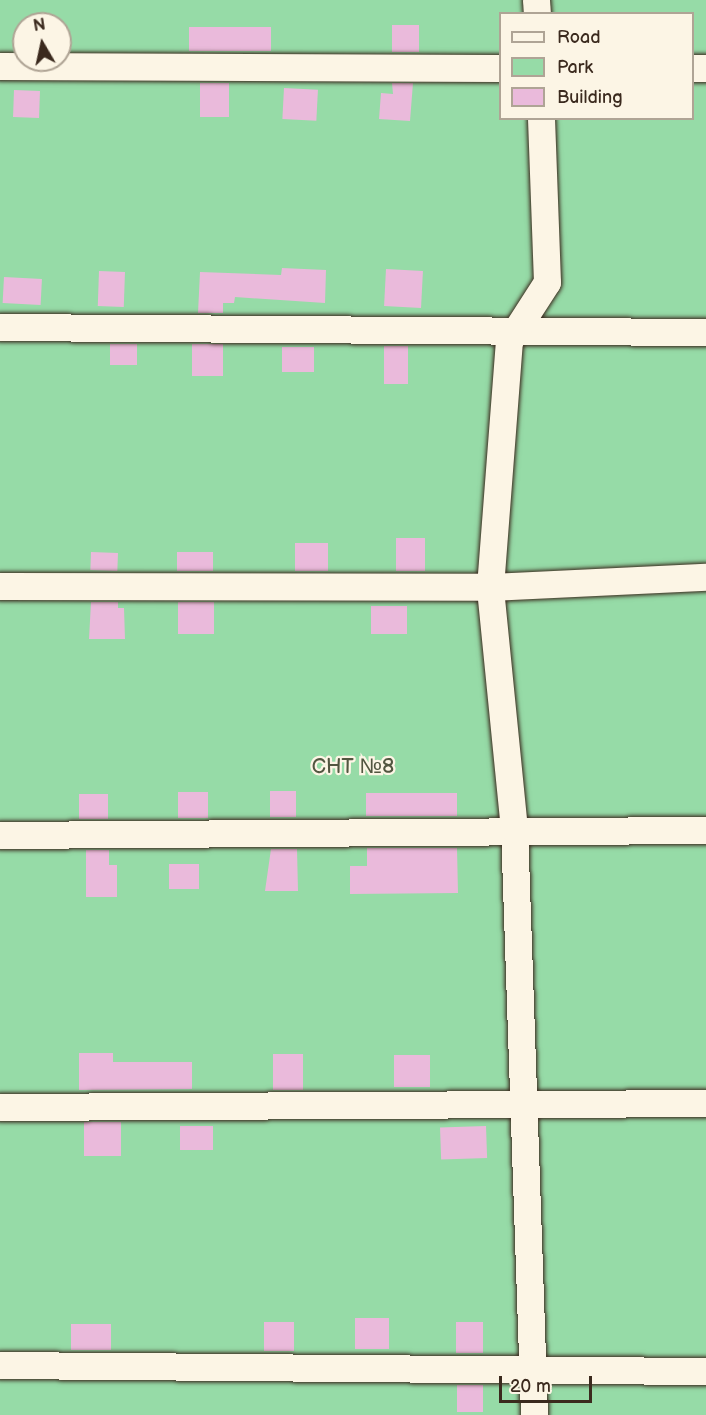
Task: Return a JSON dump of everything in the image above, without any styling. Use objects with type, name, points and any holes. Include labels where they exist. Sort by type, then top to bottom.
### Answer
[{"type":"street","points":[[0,66],[499,68]]},
{"type":"street","points":[[534,1415],[520,1104],[514,829],[490,586],[509,341],[547,282],[541,120]]},
{"type":"street","points":[[0,327],[706,332]]},
{"type":"street","points":[[0,586],[490,586],[706,578]]},
{"type":"street","points":[[0,835],[514,829],[706,830]]},
{"type":"street","points":[[0,1107],[706,1103]]},
{"type":"street","points":[[0,1365],[706,1371]]},
{"type":"green space","name":"СНТ №8","points":[[0,0],[706,0],[706,1415],[0,1415]]},
{"type":"building","points":[[392,25],[419,25],[419,52],[392,52]]},
{"type":"building","points":[[189,27],[271,27],[271,51],[189,51]]},
{"type":"building","points":[[200,83],[229,83],[229,117],[200,117]]},
{"type":"building","points":[[392,83],[413,83],[410,121],[379,119],[381,93],[393,94]]},
{"type":"building","points":[[284,88],[318,90],[316,121],[282,119]]},
{"type":"building","points":[[14,90],[40,91],[39,118],[13,117]]},
{"type":"building","points":[[282,268],[326,270],[325,303],[235,297],[234,303],[223,303],[223,313],[198,313],[200,272],[281,275]]},
{"type":"building","points":[[386,269],[423,271],[421,308],[384,306]]},
{"type":"building","points":[[99,271],[125,272],[124,307],[98,306]]},
{"type":"building","points":[[4,277],[42,279],[41,305],[3,303]]},
{"type":"building","points":[[110,344],[137,344],[137,365],[110,365]]},
{"type":"building","points":[[192,344],[223,344],[223,376],[192,376]]},
{"type":"building","points":[[384,346],[408,346],[408,384],[384,384]]},
{"type":"building","points":[[282,347],[314,347],[314,372],[282,372]]},
{"type":"building","points":[[396,538],[425,538],[425,571],[396,571]]},
{"type":"building","points":[[295,543],[328,543],[328,571],[295,571]]},
{"type":"building","points":[[91,552],[118,553],[117,571],[90,570]]},
{"type":"building","points":[[177,552],[213,552],[213,571],[177,571]]},
{"type":"building","points":[[91,602],[118,602],[118,608],[124,608],[125,639],[89,639]]},
{"type":"building","points":[[178,602],[214,602],[214,634],[178,634]]},
{"type":"building","points":[[371,606],[407,606],[407,634],[371,634]]},
{"type":"building","points":[[270,791],[296,791],[296,817],[270,817]]},
{"type":"building","points":[[178,792],[208,792],[208,818],[178,818]]},
{"type":"building","points":[[366,793],[457,793],[457,816],[366,816]]},
{"type":"building","points":[[79,794],[108,794],[108,819],[79,819]]},
{"type":"building","points":[[367,848],[457,848],[458,893],[350,894],[350,866],[367,866]]},
{"type":"building","points":[[271,849],[297,849],[298,891],[265,891]]},
{"type":"building","points":[[86,850],[109,850],[109,865],[117,865],[117,897],[86,897]]},
{"type":"building","points":[[169,864],[199,864],[199,889],[169,889]]},
{"type":"building","points":[[79,1053],[113,1053],[113,1062],[192,1062],[192,1089],[79,1090]]},
{"type":"building","points":[[273,1054],[303,1054],[303,1090],[273,1090]]},
{"type":"building","points":[[394,1055],[430,1055],[430,1087],[394,1087]]},
{"type":"building","points":[[84,1122],[121,1122],[121,1156],[84,1156]]},
{"type":"building","points":[[180,1126],[213,1126],[213,1150],[180,1150]]},
{"type":"building","points":[[486,1126],[487,1158],[441,1160],[440,1128]]},
{"type":"building","points":[[355,1318],[389,1318],[389,1349],[355,1349]]},
{"type":"building","points":[[264,1322],[294,1322],[294,1351],[264,1351]]},
{"type":"building","points":[[456,1322],[483,1322],[483,1353],[456,1353]]},
{"type":"building","points":[[71,1324],[111,1324],[111,1350],[71,1350]]},
{"type":"building","points":[[457,1385],[483,1385],[483,1412],[457,1412]]}]
